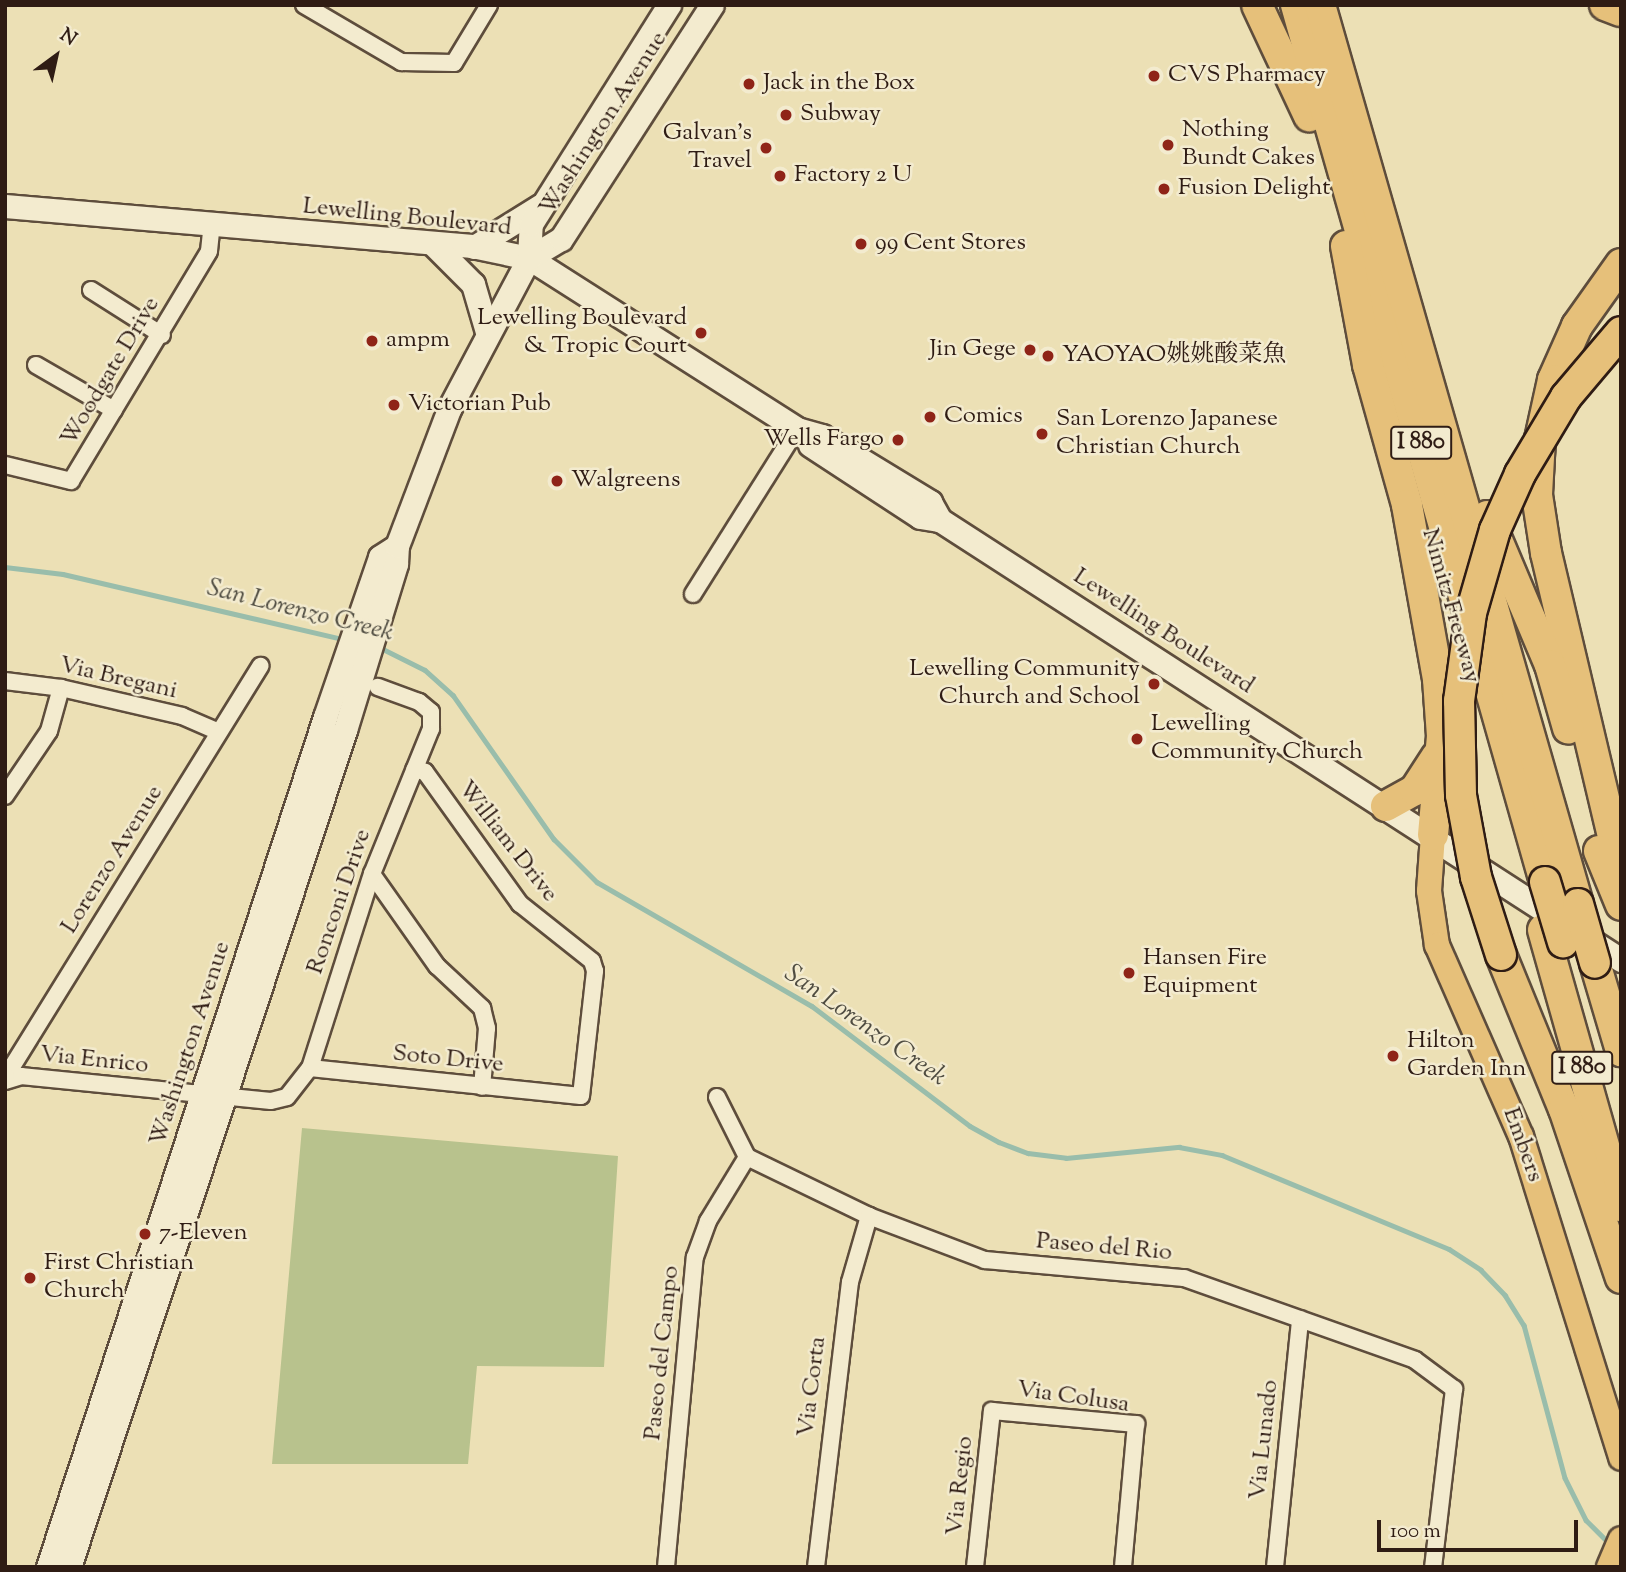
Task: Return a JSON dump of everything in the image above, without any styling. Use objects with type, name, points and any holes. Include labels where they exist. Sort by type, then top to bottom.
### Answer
[{"type":"highway","points":[[1257,5],[1310,116]]},
{"type":"highway","name":"Nimitz Freeway","points":[[1278,5],[1346,246],[1536,876],[1621,1206]]},
{"type":"highway","name":"I 880","points":[[1296,5],[1536,876]]},
{"type":"highway","name":"Nimitz Freeway","points":[[1320,5],[1578,904],[1611,955],[1621,1051]]},
{"type":"highway","points":[[1333,5],[1350,110]]},
{"type":"highway","points":[[1605,5],[1621,11]]},
{"type":"highway","points":[[1346,246],[1368,365],[1412,531],[1438,678],[1439,753],[1433,835]]},
{"type":"highway","points":[[1620,868],[1548,563],[1537,495],[1540,439],[1553,380],[1577,326],[1621,264]]},
{"type":"highway","points":[[1411,325],[1550,665],[1602,864],[1621,905]]},
{"type":"highway","points":[[1621,332],[1566,397],[1520,474],[1490,543],[1469,623],[1459,701],[1461,795],[1476,877],[1501,955],[1568,1120],[1621,1278]]},
{"type":"highway","points":[[1386,806],[1415,790],[1429,775],[1439,753]]},
{"type":"highway","name":"I 880","points":[[1553,936],[1621,1145]]},
{"type":"main road","name":"Washington Avenue","points":[[48,1567],[211,1096],[355,662],[369,619],[380,557],[397,546],[449,410],[487,332],[529,258],[531,224],[669,5]]},
{"type":"main road","name":"Washington Avenue","points":[[529,258],[561,239],[712,5]]},
{"type":"main road","points":[[474,247],[545,202]]},
{"type":"main road","name":"Lewelling Boulevard","points":[[5,206],[474,247],[529,258],[797,429],[811,447],[920,517],[940,520],[1433,835],[1611,955]]},
{"type":"main road","points":[[432,243],[472,284],[487,332]]},
{"type":"main road","name":"Embers","points":[[1433,835],[1429,891],[1437,945],[1521,1136],[1621,1458]]},
{"type":"main road","name":"Washington Avenue","points":[[69,1567],[211,1096]]},
{"type":"street","points":[[303,5],[401,62],[454,63],[489,5]]},
{"type":"street","name":"Woodgate Drive","points":[[5,465],[71,481],[162,335],[209,251],[212,225]]},
{"type":"street","points":[[92,290],[162,335]]},
{"type":"street","points":[[36,365],[114,410]]},
{"type":"street","points":[[693,594],[797,429]]},
{"type":"street","name":"Lorenzo Avenue","points":[[5,1079],[260,666]]},
{"type":"street","name":"Via Bregani","points":[[5,681],[61,688],[182,716],[219,732]]},
{"type":"street","name":"Ronconi Drive","points":[[211,1096],[271,1101],[286,1098],[310,1068],[372,874],[425,747],[431,712],[419,702],[378,687]]},
{"type":"street","points":[[5,796],[49,731],[61,688]]},
{"type":"street","name":"William Drive","points":[[414,769],[425,772],[520,904],[592,961],[595,971],[580,1096]]},
{"type":"street","points":[[372,874],[437,967],[482,1008],[487,1028],[482,1087]]},
{"type":"street","name":"Soto Drive","points":[[310,1068],[580,1096]]},
{"type":"street","name":"Via Enrico","points":[[5,1079],[22,1076],[211,1096]]},
{"type":"street","points":[[717,1097],[747,1157]]},
{"type":"street","name":"Paseo del Rio","points":[[747,1157],[869,1216],[985,1260],[1184,1278],[1416,1360],[1454,1390],[1433,1567]]},
{"type":"street","name":"Paseo del Campo","points":[[666,1567],[695,1257],[708,1221],[747,1157]]},
{"type":"street","name":"Via Corta","points":[[816,1567],[850,1282],[869,1216]]},
{"type":"street","name":"Via Lunado","points":[[1275,1567],[1300,1319]]},
{"type":"street","name":"Via Regio","points":[[975,1567],[992,1411]]},
{"type":"street","name":"Via Colusa","points":[[992,1411],[1136,1424],[1123,1567]]},
{"type":"green space","points":[[302,1128],[618,1156],[604,1367],[477,1366],[468,1464],[272,1464]]},
{"type":"waterway","name":"San Lorenzo Creek","points":[[5,567],[63,574],[343,639]]},
{"type":"waterway","name":"San Lorenzo Creek","points":[[379,647],[425,670],[453,695],[554,839],[597,882],[812,1006],[970,1126],[999,1142],[1028,1153],[1066,1158],[1179,1147],[1222,1155],[1449,1249],[1481,1270],[1505,1295],[1524,1325],[1565,1478],[1586,1520],[1609,1543]]},
{"type":"place","name":"CVS Pharmacy","points":[[1154,76]]},
{"type":"place","name":"Jack in the Box","points":[[749,84]]},
{"type":"place","name":"Subway","points":[[786,115]]},
{"type":"place","name":"Nothing Bundt Cakes","points":[[1168,145]]},
{"type":"place","name":"Galvan's Travel","points":[[766,148]]},
{"type":"place","name":"Factory 2 U","points":[[780,176]]},
{"type":"place","name":"Fusion Delight","points":[[1164,189]]},
{"type":"place","name":"99 Cent Stores","points":[[861,244]]},
{"type":"place","name":"Lewelling Boulevard & Tropic Court","points":[[701,333]]},
{"type":"place","name":"ampm","points":[[372,341]]},
{"type":"place","name":"Jin Gege","points":[[1030,350]]},
{"type":"place","name":"YAOYAO姚姚酸菜魚","points":[[1048,356]]},
{"type":"place","name":"Victorian Pub","points":[[394,405]]},
{"type":"place","name":"Comics","points":[[930,417]]},
{"type":"place","name":"San Lorenzo Japanese Christian Church","points":[[1042,434]]},
{"type":"place","name":"Wells Fargo","points":[[898,440]]},
{"type":"place","name":"Walgreens","points":[[557,481]]},
{"type":"place","name":"Lewelling Community Church and School","points":[[1154,684]]},
{"type":"place","name":"Lewelling Community Church","points":[[1137,739]]},
{"type":"place","name":"Hansen Fire Equipment","points":[[1129,973]]},
{"type":"place","name":"Hilton Garden Inn","points":[[1393,1056]]},
{"type":"place","name":"7-Eleven","points":[[145,1234]]},
{"type":"place","name":"First Christian Church","points":[[30,1278]]}]
